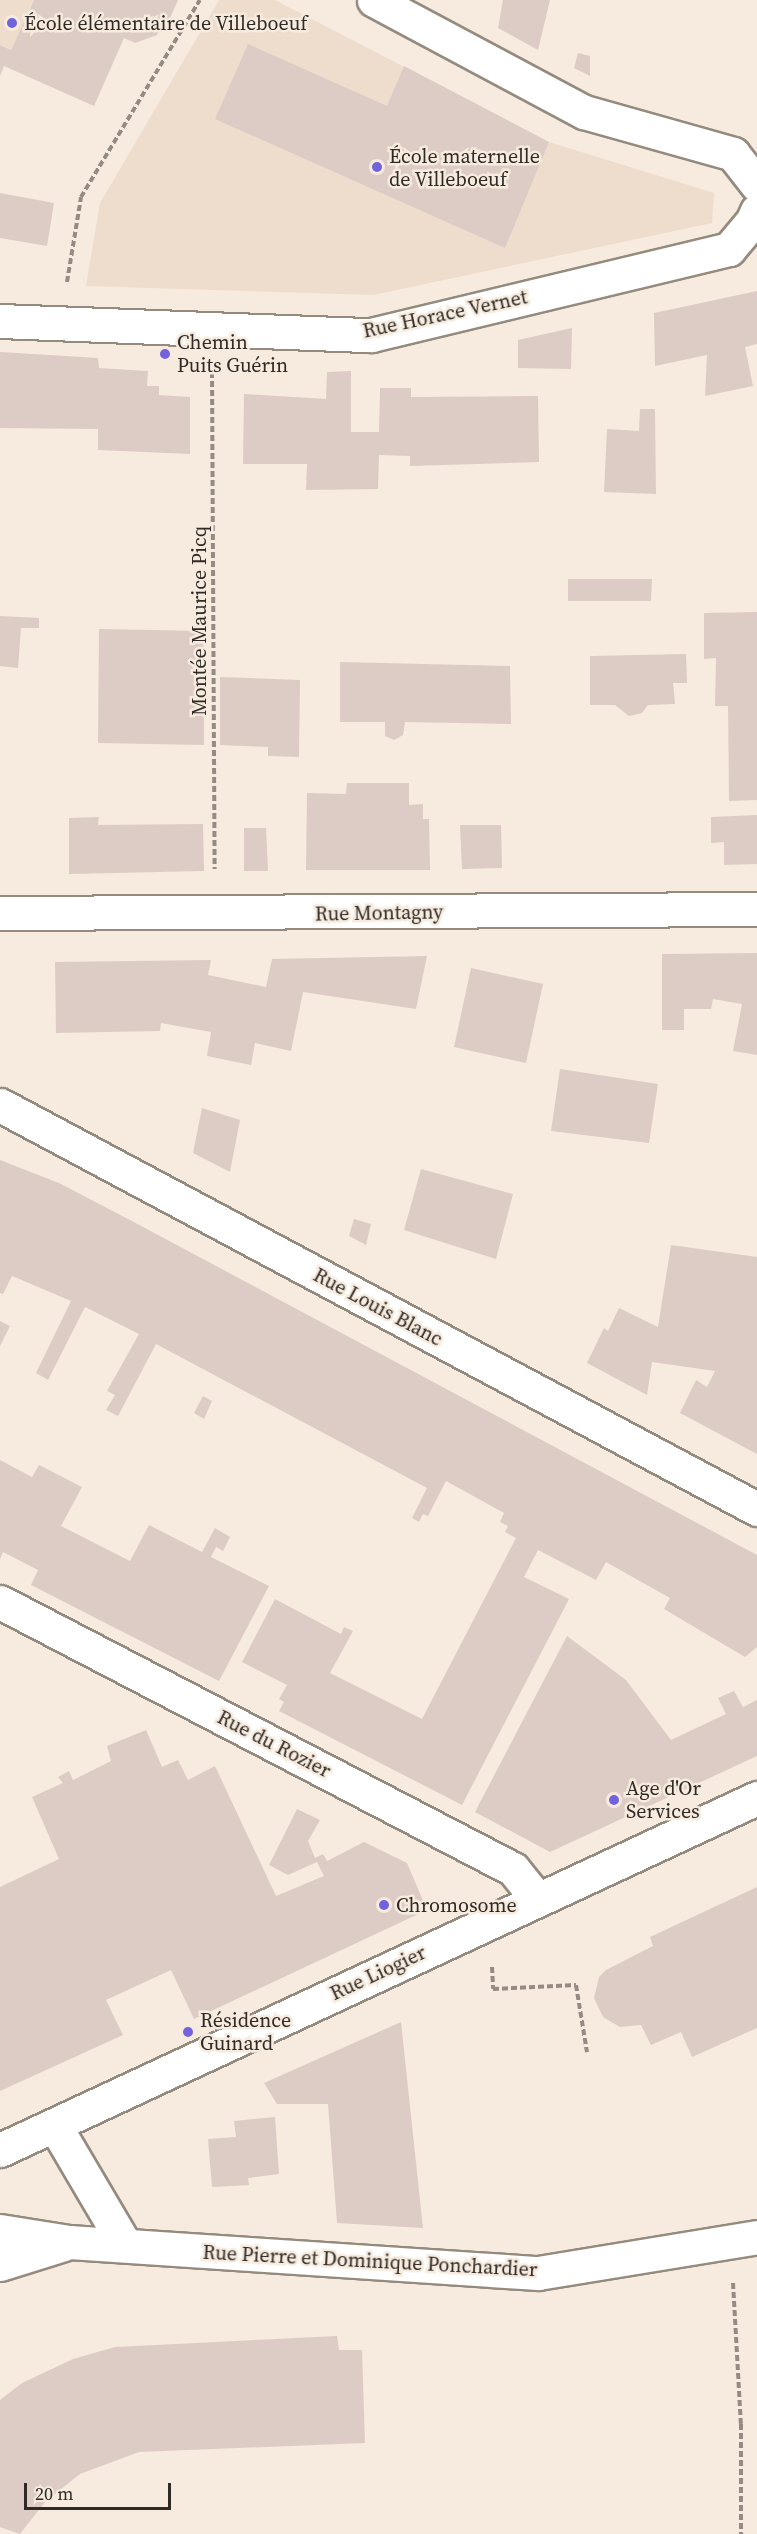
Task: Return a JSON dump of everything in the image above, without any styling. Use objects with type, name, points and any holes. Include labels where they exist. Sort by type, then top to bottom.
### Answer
[{"type":"street","points":[[374,0],[584,112],[733,154],[757,185]]},
{"type":"street","name":"Rue Horace Vernet","points":[[0,321],[61,321],[371,335],[729,249],[752,222],[757,211]]},
{"type":"street","name":"Rue Montagny","points":[[0,913],[216,915],[757,909]]},
{"type":"street","name":"Rue Louis Blanc","points":[[0,1105],[757,1509]]},
{"type":"street","name":"Rue du Rozier","points":[[0,1602],[513,1869],[537,1899]]},
{"type":"street","name":"Rue Liogier","points":[[0,2150],[757,1798]]},
{"type":"street","points":[[55,2126],[125,2245]]},
{"type":"street","name":"Rue Pierre et Dominique Ponchardier","points":[[0,2231],[69,2242],[538,2272],[743,2240]]},
{"type":"street","points":[[0,2264],[69,2242]]},
{"type":"path","points":[[61,321],[81,197],[200,0]]},
{"type":"path","name":"Montée Maurice Picq","points":[[212,328],[216,915]]},
{"type":"path","points":[[493,1989],[576,1985],[587,2052]]},
{"type":"path","points":[[741,2534],[738,2333],[743,2240]]},
{"type":"shaded area","name":"École élémentaire de Villeboeuf","points":[[0,0],[34,0],[11,50],[0,45]]},
{"type":"shaded area","name":"École maternelle de Villeboeuf","points":[[219,0],[275,0],[549,142],[714,193],[712,223],[373,295],[86,286],[100,203]]},
{"type":"building","points":[[34,0],[178,0],[167,25],[163,23],[157,35],[135,43],[124,38],[94,106],[4,66],[0,76],[0,45],[11,50]]},
{"type":"building","points":[[503,0],[550,0],[538,50],[498,28]]},
{"type":"building","points":[[248,44],[387,106],[404,66],[549,142],[505,248],[215,119]]},
{"type":"building","points":[[578,53],[590,56],[590,76],[574,68]]},
{"type":"building","points":[[0,193],[54,203],[47,246],[0,238]]},
{"type":"building","points":[[757,291],[757,344],[745,347],[753,386],[705,396],[707,355],[655,366],[654,313]]},
{"type":"building","points":[[572,328],[571,369],[518,368],[518,340]]},
{"type":"building","points":[[0,352],[98,358],[99,368],[148,371],[147,386],[159,386],[159,395],[190,397],[190,454],[98,450],[98,429],[0,428]]},
{"type":"building","points":[[351,371],[351,432],[379,432],[380,388],[411,388],[411,397],[538,396],[539,462],[410,466],[410,456],[379,455],[378,489],[306,490],[307,464],[243,464],[244,394],[326,399],[327,372]]},
{"type":"building","points":[[640,409],[655,409],[656,494],[604,492],[607,429],[639,431]]},
{"type":"building","points":[[568,579],[652,579],[651,601],[568,601]]},
{"type":"building","points":[[757,612],[757,800],[729,801],[728,706],[715,706],[716,658],[704,659],[704,613]]},
{"type":"building","points":[[0,616],[39,618],[39,628],[21,628],[18,668],[0,666]]},
{"type":"building","points":[[99,629],[204,631],[204,745],[98,743]]},
{"type":"building","points":[[686,654],[687,683],[673,683],[675,704],[648,705],[642,713],[629,716],[615,705],[590,705],[590,656]]},
{"type":"building","points":[[340,662],[510,666],[511,724],[405,722],[403,735],[394,740],[385,736],[385,722],[340,722]]},
{"type":"building","points":[[220,677],[300,680],[299,757],[268,756],[268,747],[220,745]]},
{"type":"building","points":[[347,783],[409,783],[409,805],[423,804],[423,819],[429,819],[430,870],[306,870],[307,793],[346,794]]},
{"type":"building","points":[[757,815],[757,864],[724,865],[724,842],[711,843],[711,817]]},
{"type":"building","points":[[99,817],[98,825],[203,824],[204,871],[69,874],[69,818]]},
{"type":"building","points":[[460,825],[501,825],[502,868],[462,869]]},
{"type":"building","points":[[244,828],[266,828],[268,871],[244,871]]},
{"type":"building","points":[[757,953],[757,1055],[733,1051],[742,1004],[713,999],[711,1009],[684,1009],[684,1030],[662,1030],[662,954]]},
{"type":"building","points":[[427,956],[416,1009],[303,992],[291,1051],[255,1043],[251,1065],[207,1056],[211,1032],[161,1023],[160,1031],[56,1033],[55,962],[211,960],[208,975],[266,987],[272,959]]},
{"type":"building","points":[[471,968],[543,984],[526,1063],[454,1047]]},
{"type":"building","points":[[560,1069],[658,1084],[649,1143],[551,1131]]},
{"type":"building","points":[[202,1108],[240,1120],[230,1172],[193,1153]]},
{"type":"building","points":[[0,1160],[59,1183],[130,1220],[757,1555],[757,1647],[745,1657],[664,1609],[670,1598],[606,1562],[596,1580],[538,1550],[524,1577],[569,1599],[462,1805],[279,1711],[284,1702],[279,1699],[287,1685],[242,1662],[275,1599],[341,1634],[344,1627],[353,1631],[330,1673],[422,1719],[516,1538],[505,1532],[508,1526],[500,1522],[504,1513],[446,1481],[428,1516],[423,1514],[419,1522],[412,1518],[427,1488],[156,1344],[118,1416],[106,1410],[115,1395],[107,1391],[139,1334],[85,1307],[48,1380],[36,1373],[71,1301],[12,1276],[3,1294],[0,1293]]},
{"type":"building","points":[[421,1169],[513,1194],[496,1259],[404,1230]]},
{"type":"building","points":[[354,1219],[371,1224],[366,1245],[349,1236]]},
{"type":"building","points":[[671,1245],[757,1257],[757,1454],[680,1413],[696,1380],[707,1387],[715,1371],[652,1362],[647,1395],[587,1363],[604,1328],[608,1331],[619,1308],[658,1327]]},
{"type":"building","points":[[0,1321],[10,1326],[0,1346]]},
{"type":"building","points":[[203,1396],[212,1401],[204,1419],[194,1413]]},
{"type":"building","points":[[0,1460],[32,1477],[39,1465],[82,1487],[61,1526],[130,1561],[149,1525],[202,1552],[215,1528],[230,1537],[223,1551],[216,1547],[211,1557],[269,1586],[219,1681],[31,1585],[38,1570],[3,1552],[0,1559]]},
{"type":"building","points":[[567,1636],[626,1680],[671,1740],[726,1714],[718,1698],[734,1691],[743,1707],[757,1700],[757,1756],[550,1852],[475,1812]]},
{"type":"building","points":[[146,1730],[162,1767],[178,1760],[188,1780],[215,1766],[276,1896],[324,1876],[317,1862],[288,1875],[269,1865],[297,1809],[320,1820],[308,1841],[315,1858],[323,1854],[327,1861],[364,1842],[407,1863],[427,1910],[194,2019],[171,1970],[106,2000],[123,2035],[0,2091],[0,1887],[59,1859],[32,1797],[63,1783],[58,1777],[69,1771],[73,1780],[111,1761],[107,1746]]},
{"type":"building","points":[[757,1887],[757,2028],[692,2057],[681,2032],[651,2045],[641,2025],[620,2027],[603,2017],[594,1998],[599,1977],[606,1970],[653,1946],[650,1937]]},
{"type":"building","points":[[401,2022],[423,2228],[337,2223],[328,2104],[277,2104],[264,2083]]},
{"type":"building","points":[[275,2117],[279,2174],[248,2178],[249,2185],[212,2187],[208,2139],[236,2137],[234,2121]]},
{"type":"building","points":[[337,2336],[339,2350],[362,2350],[365,2443],[139,2452],[80,2474],[45,2502],[20,2534],[0,2527],[0,2400],[22,2383],[73,2359],[115,2347]]},
{"type":"place","name":"École élémentaire de Villeboeuf","points":[[12,23]]},
{"type":"place","name":"École maternelle de Villeboeuf","points":[[377,167]]},
{"type":"place","name":"Chemin Puits Guérin","points":[[165,354]]},
{"type":"place","name":"Age d'Or Services","points":[[614,1800]]},
{"type":"place","name":"Chromosome","points":[[384,1905]]},
{"type":"place","name":"Résidence Guinard","points":[[188,2032]]}]
